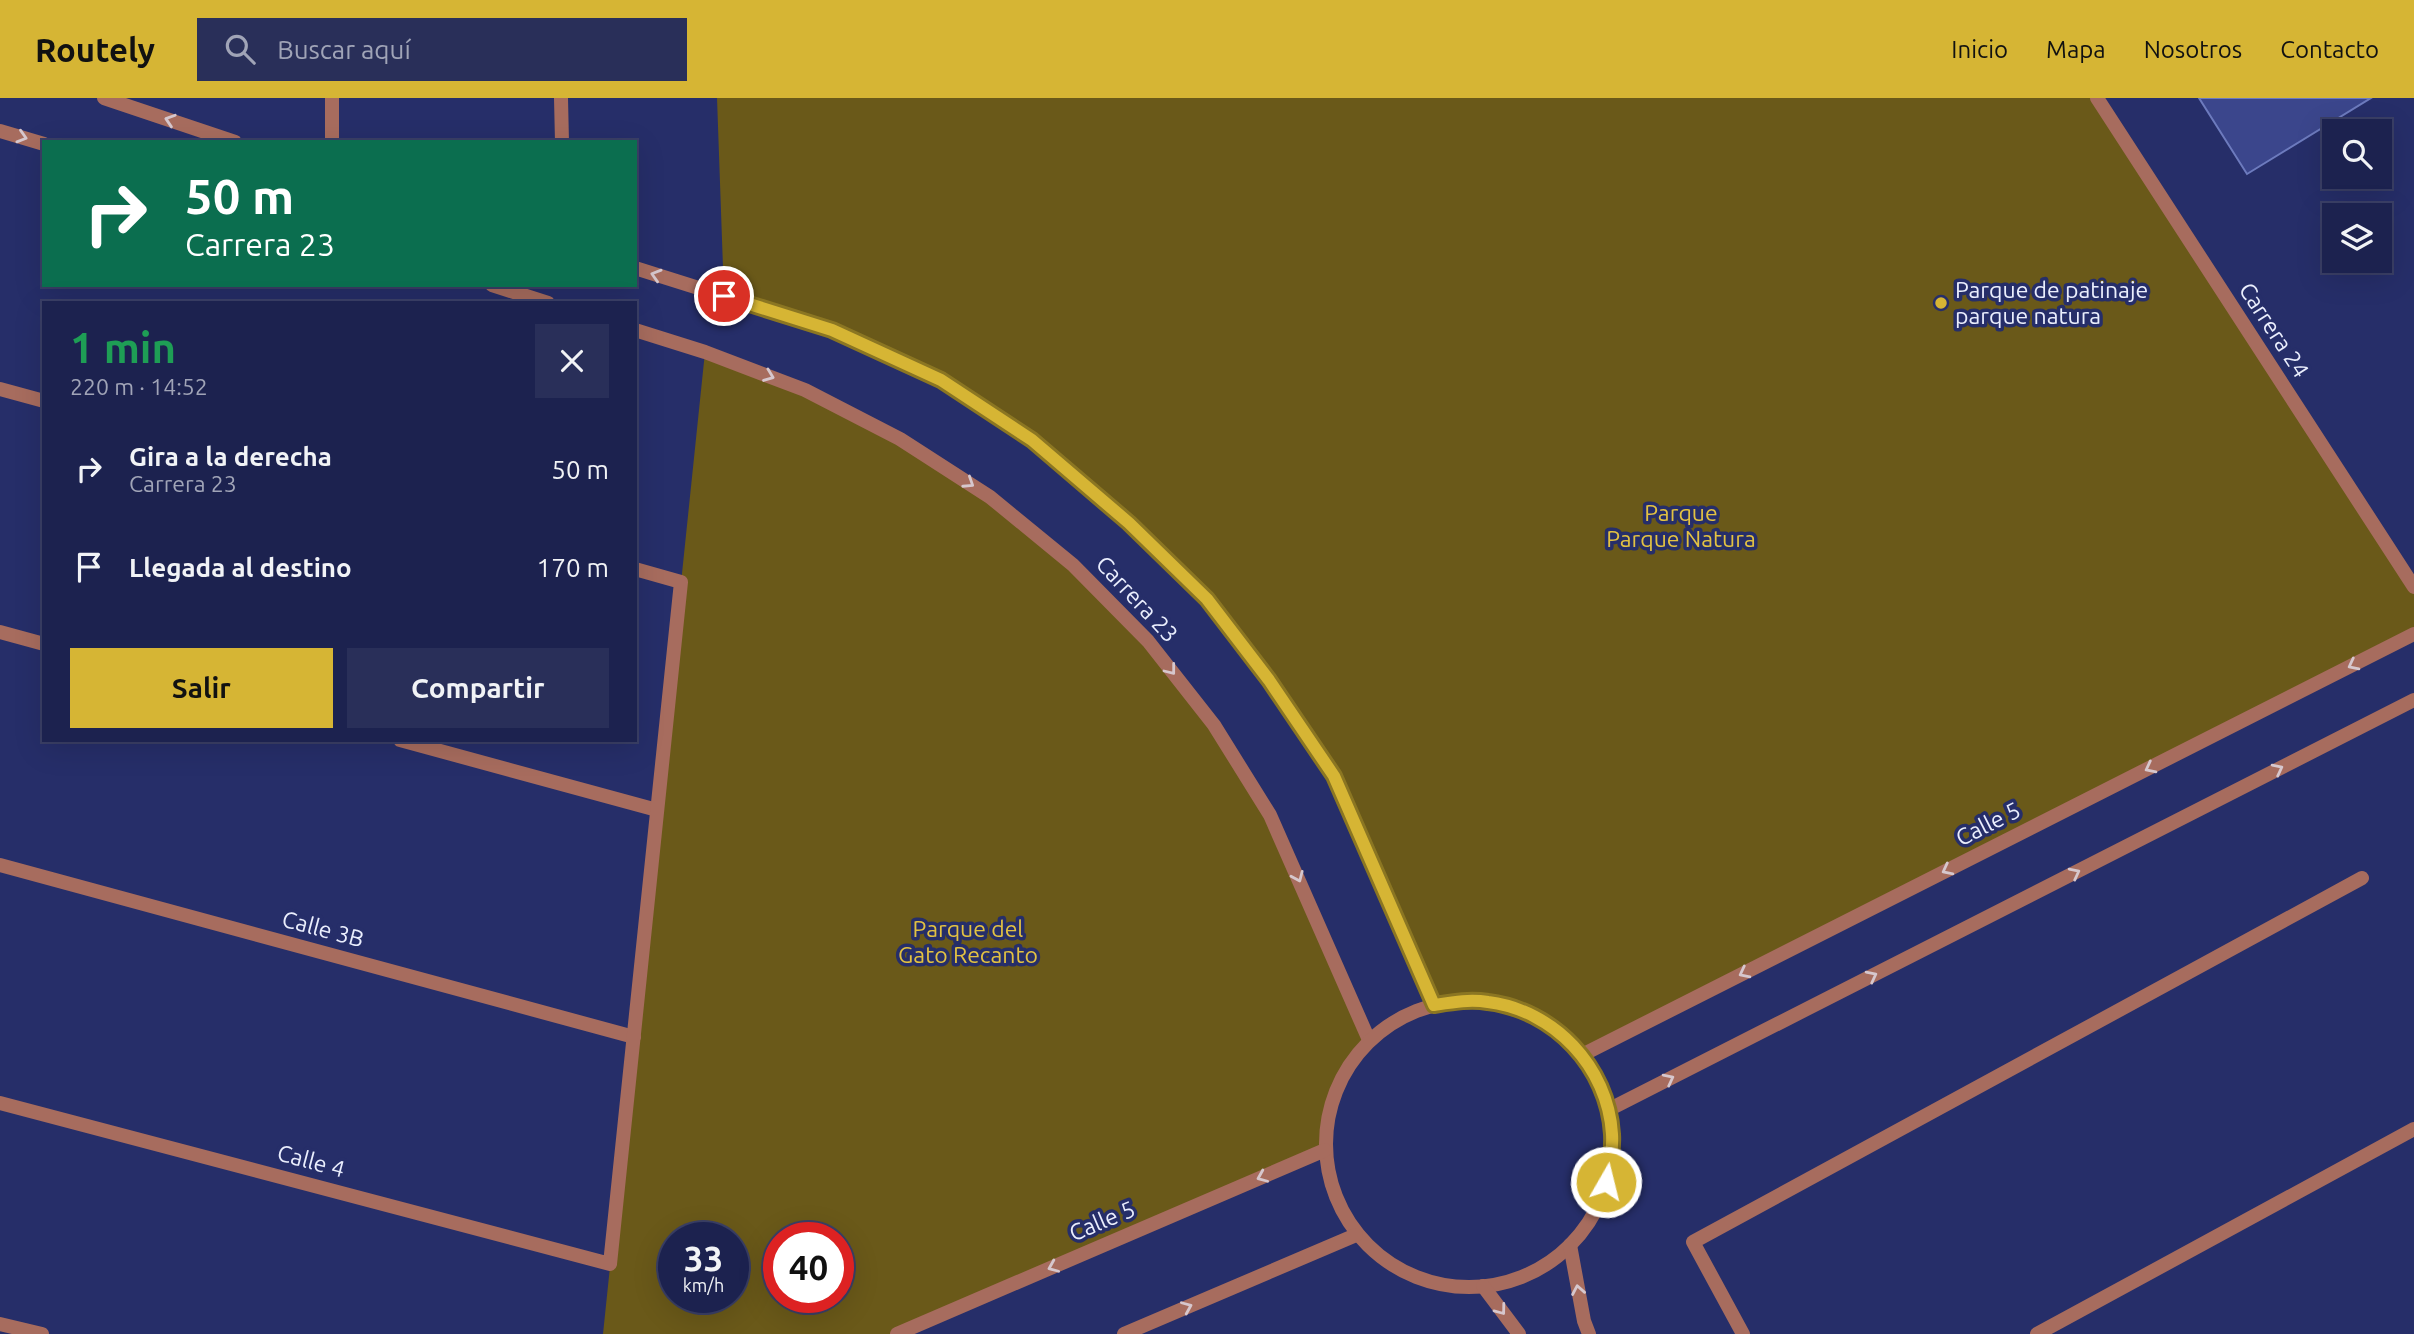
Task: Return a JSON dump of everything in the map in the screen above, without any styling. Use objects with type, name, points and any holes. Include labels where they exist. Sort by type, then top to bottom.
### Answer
[{"type":"street","points":[[104,98],[229,140]]},
{"type":"street","points":[[332,98],[332,140]]},
{"type":"street","points":[[561,98],[562,140]]},
{"type":"street","name":"Carrera 24","points":[[2097,98],[2414,587]]},
{"type":"street","points":[[0,131],[42,143]]},
{"type":"street","name":"Carrera 23","points":[[637,269],[832,330],[941,380],[1032,440],[1129,523],[1207,599],[1269,680],[1334,776],[1434,1005]]},
{"type":"street","points":[[498,287],[542,301]]},
{"type":"street","name":"Carrera 23","points":[[637,331],[705,352],[817,396],[900,439],[990,497],[1073,565],[1148,640],[1214,725],[1270,815],[1370,1040]]},
{"type":"street","points":[[0,389],[42,400]]},
{"type":"street","points":[[634,1037],[681,582],[637,570]]},
{"type":"street","points":[[0,632],[42,643]]},
{"type":"street","name":"Calle 5","points":[[1582,1055],[2414,634]]},
{"type":"street","points":[[1608,1110],[2414,700]]},
{"type":"street","points":[[407,742],[657,810]]},
{"type":"street","name":"Calle 3B","points":[[0,865],[634,1037]]},
{"type":"street","points":[[1743,1334],[1693,1242],[2362,878]]},
{"type":"street","points":[[1461,1000],[1489,1002],[1515,1008],[1541,1019],[1563,1035],[1582,1055],[1598,1081],[1608,1110],[1612,1134],[1611,1158],[1598,1205],[1586,1226],[1570,1245],[1545,1265],[1516,1279],[1483,1286],[1455,1287],[1400,1271],[1377,1255],[1356,1235],[1340,1209],[1329,1180],[1325,1150],[1327,1120],[1335,1091],[1350,1064],[1370,1040],[1400,1018],[1434,1005],[1461,1000]]},
{"type":"street","name":"Calle 4","points":[[0,1103],[610,1264],[634,1037]]},
{"type":"street","points":[[2037,1334],[2414,1129]]},
{"type":"street","name":"Calle 5","points":[[897,1334],[1325,1150]]},
{"type":"street","points":[[1124,1334],[1356,1235]]},
{"type":"street","points":[[1570,1245],[1584,1321],[1589,1334]]},
{"type":"street","points":[[1483,1286],[1519,1334]]},
{"type":"street","points":[[0,1324],[42,1334]]},
{"type":"green space","name":"Parque Parque Natura","points":[[717,98],[2097,98],[2414,587],[2414,634],[1582,1055],[1550,1026],[1516,1008],[1478,1002],[1434,1005],[1334,776],[1207,599],[1033,440],[941,380],[832,330],[724,296]]},
{"type":"green space","name":"Parque del Gato Recanto","points":[[705,352],[805,390],[990,497],[1148,641],[1270,815],[1369,1040],[1350,1066],[1337,1091],[1329,1118],[1325,1150],[897,1334],[603,1334]]},
{"type":"building","points":[[2199,98],[2371,98],[2337,119],[2322,119],[2322,128],[2247,174]]},
{"type":"place","name":"Parque de patinaje parque natura","points":[[1941,303]]},
{"type":"route","points":[[724,296],[832,330],[941,380],[1032,440],[1129,523],[1207,599],[1269,680],[1334,776],[1434,1005],[1461,1000],[1489,1002],[1515,1008],[1541,1019],[1563,1035],[1582,1055],[1598,1081],[1608,1110],[1612,1134],[1606,1182]]}]
